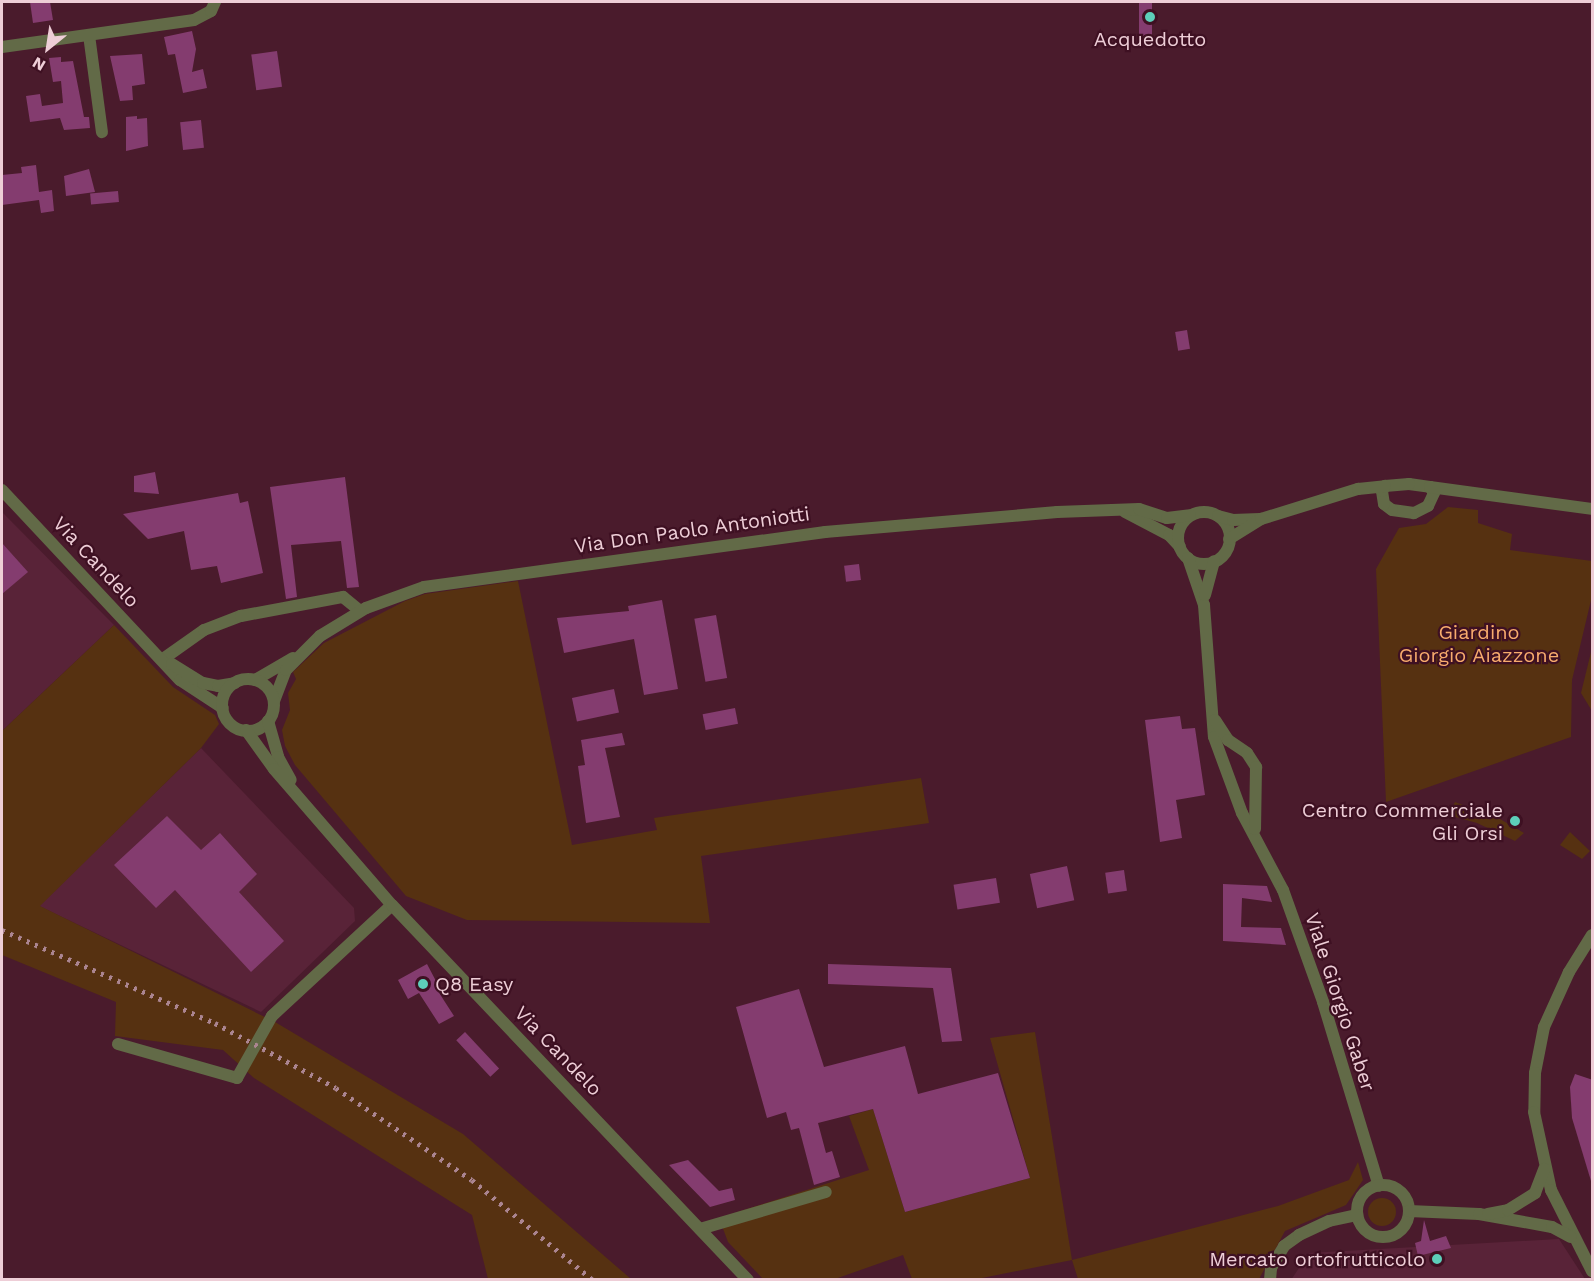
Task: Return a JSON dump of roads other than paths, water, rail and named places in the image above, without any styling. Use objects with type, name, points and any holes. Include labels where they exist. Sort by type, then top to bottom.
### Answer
[{"type":"street","points":[[2,47],[194,21],[213,6]]},
{"type":"street","points":[[89,35],[102,132]]},
{"type":"street","points":[[1384,504],[1382,491],[1385,486]]},
{"type":"street","points":[[1217,516],[1227,525],[1229,539],[1225,552],[1214,561],[1201,563],[1188,558],[1180,547],[1181,526],[1191,515],[1204,512],[1233,520],[1262,519],[1344,495],[1385,486],[1430,487],[1593,508]]},
{"type":"street","points":[[1428,506],[1434,493],[1430,487]]},
{"type":"street","name":"Via Candelo","points":[[2,490],[163,659],[180,680],[223,708]]},
{"type":"street","points":[[1344,495],[1375,498],[1392,510],[1414,513],[1446,496],[1485,495]]},
{"type":"street","name":"Via Don Paolo Antoniotti","points":[[255,680],[295,658],[360,611],[424,587],[825,532],[1115,509],[1139,509],[1167,518],[1191,515]]},
{"type":"street","name":"Via Don Paolo Antoniotti","points":[[1115,509],[1162,531],[1180,547]]},
{"type":"street","points":[[1229,539],[1262,519]]},
{"type":"street","name":"Viale Giorgio Gaber","points":[[1188,558],[1204,606],[1211,713],[1223,766],[1242,813],[1256,833],[1283,890],[1323,1002],[1378,1185]]},
{"type":"street","name":"Viale Giorgio Gaber","points":[[1204,606],[1214,561]]},
{"type":"street","points":[[163,659],[204,630],[241,616],[357,594]]},
{"type":"street","points":[[343,597],[360,611]]},
{"type":"street","name":"Via Don Paolo Antoniotti","points":[[274,701],[295,658]]},
{"type":"street","name":"Via Candelo","points":[[163,659],[203,682],[235,683]]},
{"type":"street","points":[[255,680],[268,688],[274,701],[268,721],[246,730],[233,726],[223,708],[225,693],[235,683],[255,680]]},
{"type":"street","name":"Viale Giorgio Gaber","points":[[1211,713],[1220,730],[1247,753],[1256,767],[1256,833]]},
{"type":"street","name":"Via Candelo","points":[[268,721],[278,757],[297,792]]},
{"type":"street","name":"Via Candelo","points":[[246,730],[274,768],[392,905],[748,1280]]},
{"type":"street","points":[[118,1044],[237,1078],[272,1016],[392,905]]},
{"type":"street","points":[[1593,935],[1553,1004],[1539,1050],[1534,1112],[1551,1190],[1574,1239],[1593,1270]]},
{"type":"street","points":[[1479,1215],[1508,1210],[1535,1193],[1545,1165]]},
{"type":"street","points":[[1378,1185],[1396,1189],[1407,1202],[1409,1211],[1404,1227],[1381,1237],[1365,1230],[1357,1215],[1360,1199],[1378,1185]]},
{"type":"street","points":[[700,1229],[826,1192]]},
{"type":"street","points":[[1409,1211],[1479,1215],[1552,1227],[1574,1239]]},
{"type":"street","points":[[1270,1280],[1271,1268],[1284,1246],[1299,1234],[1329,1221],[1357,1215]]},
{"type":"railway","points":[[2,930],[215,1023],[336,1088],[472,1180],[593,1280]]},
{"type":"place","name":"Acquedotto","points":[[1150,17]]},
{"type":"place","name":"Centro Commerciale Gli Orsi","points":[[1515,821]]},
{"type":"place","name":"Q8 Easy","points":[[423,984]]},
{"type":"place","name":"Mercato ortofrutticolo","points":[[1437,1259]]},
{"type":"park label","name":"Giardino Giorgio Aiazzone","points":[[1479,644]]}]
